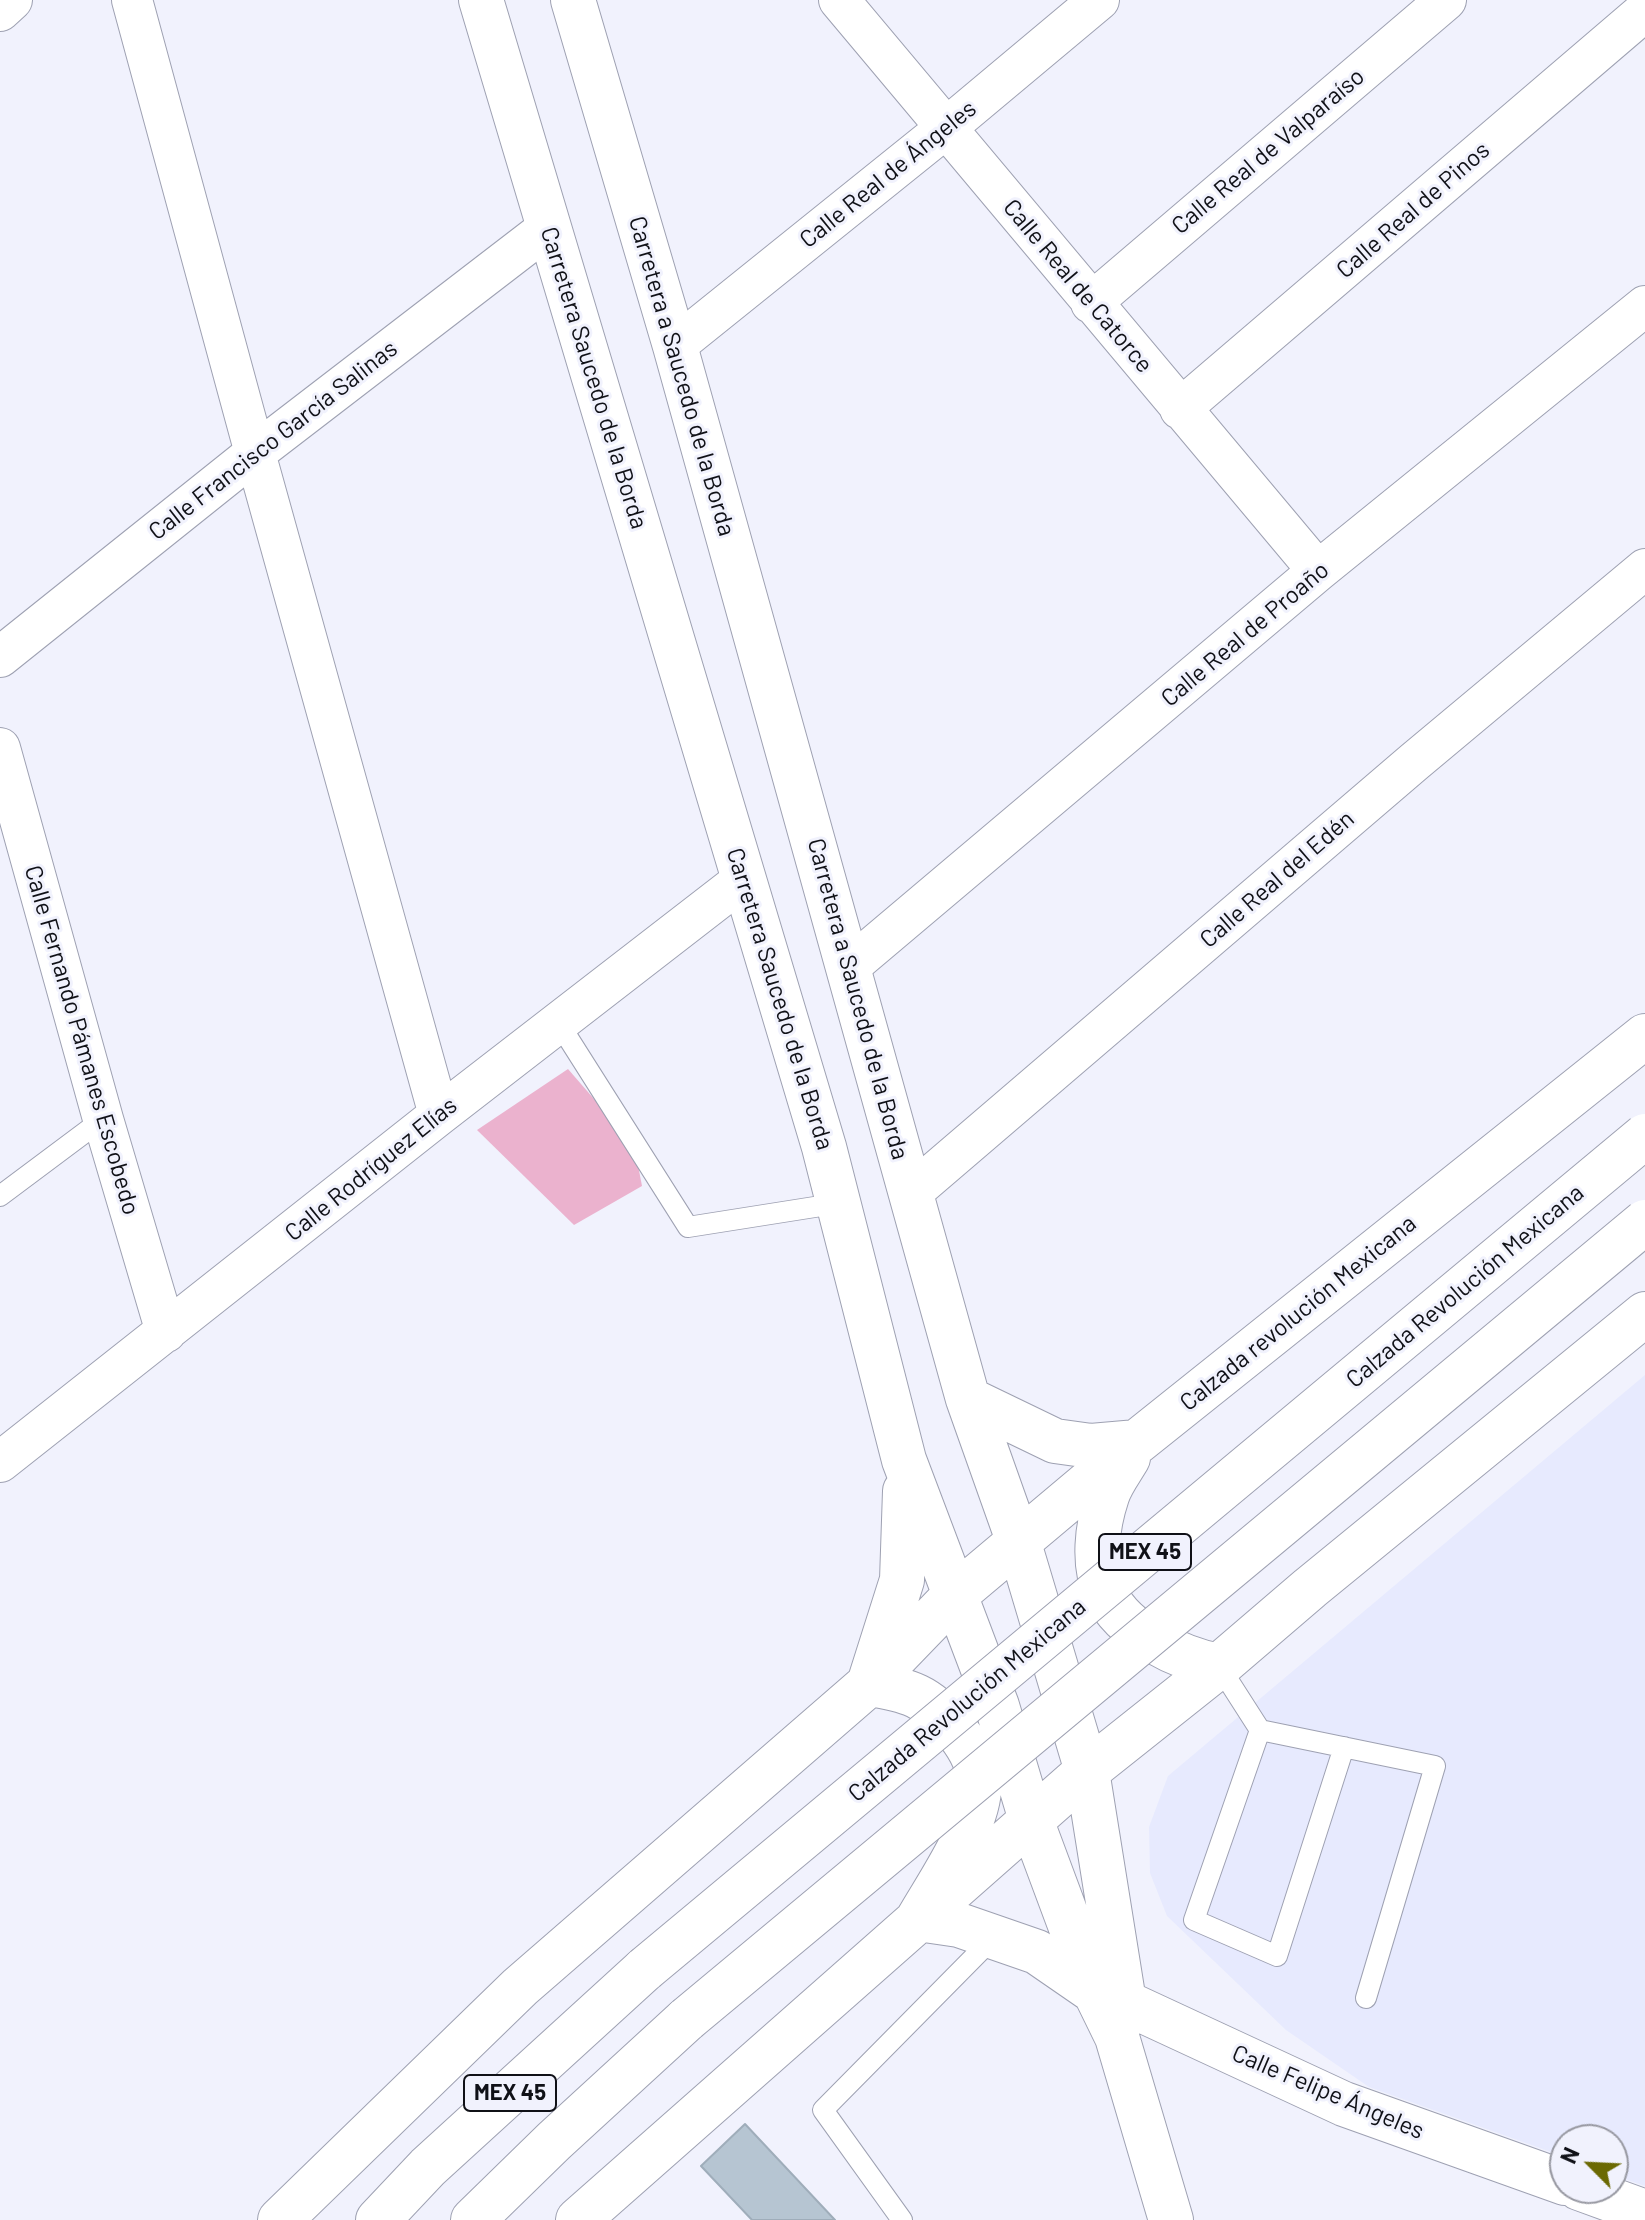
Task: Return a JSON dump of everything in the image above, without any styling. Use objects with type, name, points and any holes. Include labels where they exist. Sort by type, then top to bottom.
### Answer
[{"type":"street","points":[[0,11],[12,0]]},
{"type":"street","points":[[132,0],[439,1115]]},
{"type":"street","name":"Carretera Saucedo de la Borda","points":[[481,0],[840,1203],[904,1460],[997,1706],[1031,1820],[1112,2010]]},
{"type":"street","name":"Carretera a Saucedo de la Borda","points":[[573,0],[675,346],[968,1399],[1018,1540],[1087,1771],[1112,2010]]},
{"type":"street","name":"Calle Real de Catorce","points":[[839,0],[1318,571]]},
{"type":"street","name":"Calle Real de Ángeles","points":[[675,346],[946,128],[1099,0]]},
{"type":"street","name":"Calle Real de Valparaíso","points":[[1091,303],[1446,0]]},
{"type":"street","name":"Calle Real de Pinos","points":[[1180,409],[1645,11]]},
{"type":"street","name":"Calle Francisco García Salinas","points":[[0,657],[255,453],[549,227]]},
{"type":"street","name":"Calle Real de Proaño","points":[[849,967],[1318,571],[1645,306]]},
{"type":"street","name":"Calle Real del Edén","points":[[911,1193],[1402,772],[1645,569]]},
{"type":"street","name":"Calle Fernando Pámanes Escobedo","points":[[0,748],[166,1332]]},
{"type":"street","name":"Calle Rodríguez Elías","points":[[0,1462],[744,879]]},
{"type":"street","name":"Calzada revolución Mexicana","points":[[280,2220],[520,1987],[869,1684],[955,1595],[1018,1540],[1645,1036]]},
{"type":"street","name":"Calzada Revolución Mexicana","points":[[378,2220],[428,2167],[645,1969],[1645,1136]]},
{"type":"street","name":"MEX 45","points":[[473,2220],[687,2019],[1645,1222]]},
{"type":"street","points":[[578,2220],[1087,1771],[1219,1666],[1645,1314]]},
{"type":"street","points":[[968,1399],[1055,1441],[1091,1446],[1137,1442]]},
{"type":"street","points":[[1137,1442],[1108,1492],[1098,1529],[1099,1562],[1106,1595],[1129,1623],[1157,1643],[1178,1655],[1219,1666]]},
{"type":"street","points":[[904,1460],[906,1526],[902,1580],[869,1684],[905,1690],[927,1701],[966,1742],[979,1778],[976,1804],[966,1835],[918,1919]]},
{"type":"street","name":"Calle Felipe Ángeles","points":[[918,1919],[959,1925],[1037,1952],[1112,2010],[1344,2104],[1549,2177]]},
{"type":"street","points":[[1112,2010],[1171,2220]]},
{"type":"street","points":[[1623,2204],[1645,2212]]},
{"type":"lane","points":[[558,1022],[688,1227],[840,1203]]},
{"type":"lane","points":[[0,1196],[103,1119]]},
{"type":"lane","points":[[1219,1666],[1260,1730],[1435,1766],[1366,1998]]},
{"type":"lane","points":[[1260,1730],[1194,1920],[1277,1956],[1344,1747]]},
{"type":"lane","points":[[902,2220],[823,2110],[995,1936]]},
{"type":"shaded area","points":[[568,1069],[634,1145],[642,1186],[574,1225],[477,1130]]},
{"type":"shaded area","points":[[1645,1375],[1645,2186],[1629,2180],[1629,2124],[1549,2124],[1549,2151],[1369,2087],[1286,2030],[1167,1916],[1150,1873],[1149,1827],[1168,1776]]},
{"type":"building","points":[[745,2124],[835,2220],[752,2220],[701,2166]]}]
